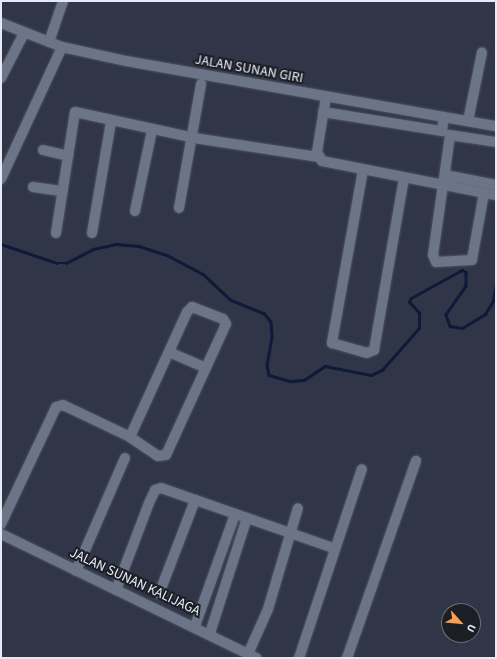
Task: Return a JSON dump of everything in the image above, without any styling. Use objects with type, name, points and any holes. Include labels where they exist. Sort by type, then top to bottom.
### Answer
[{"type":"street","points":[[50,42],[63,1]]},
{"type":"street","name":"JALAN SUNAN GIRI","points":[[1,23],[62,47],[326,97],[496,126]]},
{"type":"street","points":[[1,78],[24,33]]},
{"type":"street","points":[[1,179],[62,47]]},
{"type":"street","points":[[468,121],[482,52]]},
{"type":"street","points":[[179,208],[194,138],[201,84]]},
{"type":"street","points":[[318,157],[326,97]]},
{"type":"street","points":[[56,233],[75,112],[111,122],[194,138],[318,157],[329,164],[496,195]]},
{"type":"street","points":[[323,112],[442,132],[444,117]]},
{"type":"street","points":[[92,233],[111,122]]},
{"type":"street","points":[[135,210],[152,130]]},
{"type":"street","points":[[484,193],[472,260],[440,263],[433,255],[451,134],[496,142]]},
{"type":"street","points":[[43,150],[68,156]]},
{"type":"street","points":[[363,170],[332,343],[368,353],[372,352],[376,338],[404,178]]},
{"type":"street","points":[[445,175],[496,185]]},
{"type":"street","points":[[32,187],[63,191]]},
{"type":"street","points":[[1,524],[56,407],[63,405],[130,437],[158,456],[166,455],[226,324],[198,308],[192,307],[187,312],[130,437]]},
{"type":"street","points":[[169,352],[206,368]]},
{"type":"street","points":[[76,571],[125,458]]},
{"type":"street","points":[[347,658],[416,461]]},
{"type":"street","points":[[299,658],[333,548],[362,469]]},
{"type":"street","points":[[116,590],[156,490],[161,488],[291,535],[333,548]]},
{"type":"street","points":[[159,594],[195,500]]},
{"type":"street","points":[[252,656],[291,535],[298,508]]},
{"type":"street","points":[[195,626],[235,514]]},
{"type":"street","points":[[210,633],[247,518]]},
{"type":"street","name":"JALAN SUNAN KALIJAGA","points":[[1,534],[116,590],[210,633],[252,656]]},
{"type":"street","points":[[223,549],[236,554]]},
{"type":"street","points":[[211,582],[225,586]]},
{"type":"waterway","points":[[1,244],[57,263],[66,263],[93,249],[116,244],[139,246],[167,255],[203,274],[231,300],[264,313],[271,322],[272,337],[267,365],[269,375],[290,381],[304,380],[325,366],[371,375],[382,370],[419,328],[419,313],[409,302],[411,298],[462,270],[466,272],[466,286],[446,315],[450,326],[462,328],[485,314],[493,301],[496,284]]}]
